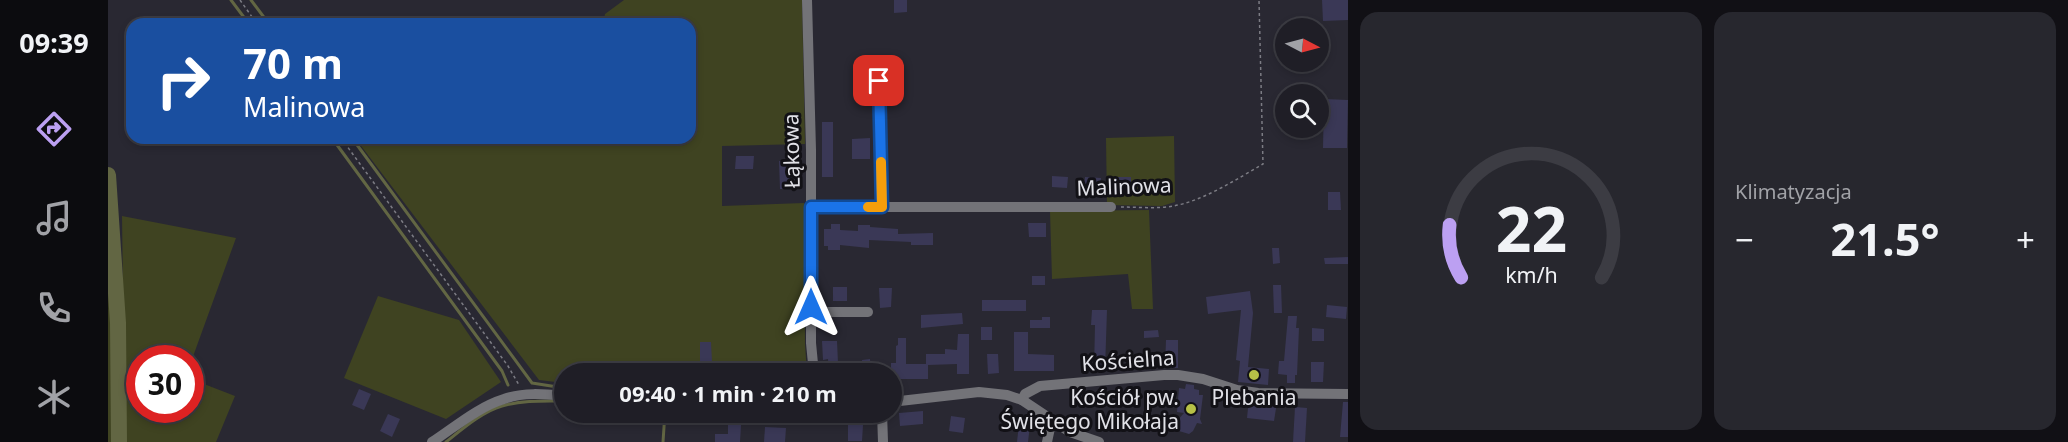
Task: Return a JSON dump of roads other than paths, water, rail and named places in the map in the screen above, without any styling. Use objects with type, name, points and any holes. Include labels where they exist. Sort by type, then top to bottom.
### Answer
[{"type":"street","name":"Łąkowa","points":[[807,0],[813,363]]},
{"type":"street","points":[[879,81],[882,207]]},
{"type":"street","name":"Malinowa","points":[[811,207],[1112,207]]},
{"type":"street","points":[[811,312],[868,312]]},
{"type":"street","name":"Kościelna","points":[[1022,400],[1025,394],[1040,386],[1164,375],[1203,379],[1247,392],[1348,394]]},
{"type":"street","points":[[902,401],[980,392],[1001,394],[1022,400],[1070,432],[1098,442]]},
{"type":"street","points":[[432,442],[466,419],[503,399],[524,394],[554,396]]},
{"type":"street","points":[[1047,442],[1054,421]]},
{"type":"street","points":[[882,423],[883,442]]},
{"type":"waterway","points":[[231,0],[244,18]]},
{"type":"waterway","points":[[251,0],[264,18]]},
{"type":"waterway","points":[[336,144],[502,371],[508,385]]},
{"type":"waterway","points":[[356,144],[532,383],[554,386]]},
{"type":"waterway","points":[[108,175],[118,323],[119,442]]},
{"type":"waterway","points":[[446,442],[473,421],[495,408],[525,402],[554,401]]},
{"type":"waterway","points":[[663,442],[664,423]]},
{"type":"place","name":"Plebania","points":[[1254,375]]},
{"type":"place","name":"Kościół pw. Świętego Mikołaja","points":[[1191,409]]}]
